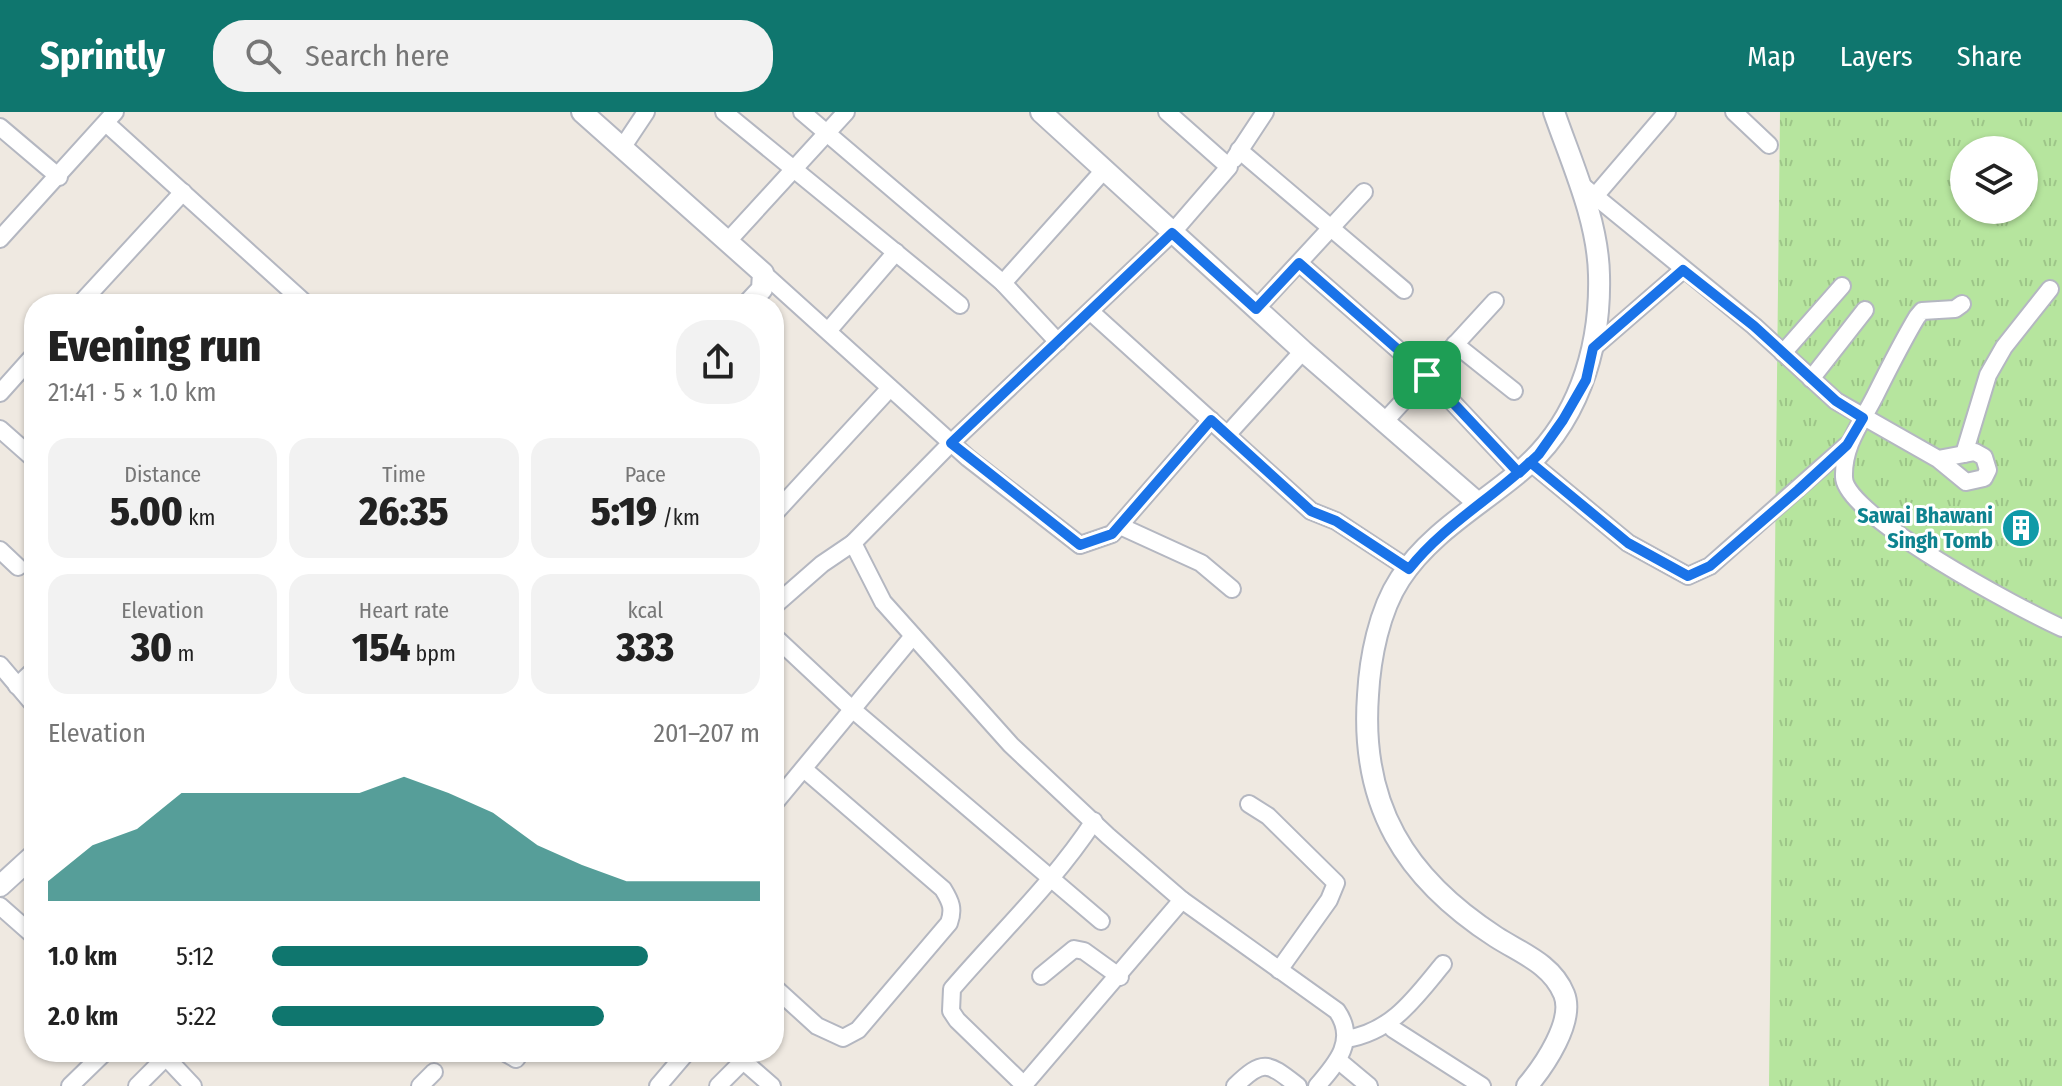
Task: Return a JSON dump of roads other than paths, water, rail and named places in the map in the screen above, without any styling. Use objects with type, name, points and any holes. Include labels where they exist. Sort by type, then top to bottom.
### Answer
[{"type":"street","points":[[582,112],[951,443],[1080,545],[1095,542],[1120,526],[1211,420]]},
{"type":"street","points":[[622,148],[646,112]]},
{"type":"street","points":[[724,112],[960,305]]},
{"type":"street","points":[[802,112],[1003,283],[1058,342]]},
{"type":"street","points":[[727,242],[846,112]]},
{"type":"street","points":[[1041,112],[1256,309],[1478,503]]},
{"type":"street","points":[[1167,112],[1229,167]]},
{"type":"street","points":[[784,597],[822,564],[853,543],[951,443],[1172,233],[1229,167],[1265,112]]},
{"type":"street","points":[[1588,189],[1667,112]]},
{"type":"street","points":[[1734,112],[1769,145]]},
{"type":"street","points":[[1527,1086],[1553,1044],[1567,1012],[1565,996],[1553,974],[1468,917],[1418,869],[1386,824],[1367,747],[1369,669],[1399,580],[1423,551],[1524,468],[1563,420],[1586,380],[1593,348],[1599,272],[1588,189],[1561,115]]},
{"type":"street","points":[[0,239],[110,117],[183,192],[295,294]]},
{"type":"street","points":[[0,127],[59,177]]},
{"type":"street","points":[[1239,150],[1404,290]]},
{"type":"street","points":[[1003,283],[1105,169]]},
{"type":"street","points":[[1588,189],[1811,379],[1863,418],[1938,459],[1966,482],[1984,478],[1988,470],[1984,457],[1975,452],[1938,459]]},
{"type":"street","points":[[89,294],[183,192]]},
{"type":"street","points":[[1256,309],[1364,192]]},
{"type":"street","points":[[828,331],[896,252]]},
{"type":"street","points":[[1299,263],[1427,375],[1524,468],[1628,543],[1688,576],[1720,558],[1847,445],[1891,359],[1922,311],[1955,309],[1962,304]]},
{"type":"street","points":[[1593,348],[1683,270]]},
{"type":"street","points":[[757,294],[762,289],[763,273]]},
{"type":"street","points":[[1783,353],[1842,286]]},
{"type":"street","points":[[1964,454],[1988,375],[2004,347],[2050,289]]},
{"type":"street","points":[[1384,422],[1495,301]]},
{"type":"street","points":[[1811,379],[1865,310]]},
{"type":"street","points":[[1091,312],[1311,511],[1336,521],[1409,569]]},
{"type":"street","points":[[1455,344],[1514,391]]},
{"type":"street","points":[[1227,435],[1303,351]]},
{"type":"street","points":[[0,393],[24,366]]},
{"type":"street","points":[[784,503],[890,388]]},
{"type":"street","points":[[0,429],[24,450]]},
{"type":"street","points":[[1847,445],[1843,480],[1853,500],[1937,560],[2020,609],[2062,628]]},
{"type":"street","points":[[1120,526],[1201,563],[1232,589]]},
{"type":"street","points":[[853,543],[883,602],[1011,745],[1182,900],[1337,1011],[1345,1023],[1346,1039],[1339,1061],[1317,1086]]},
{"type":"street","points":[[0,550],[18,567]]},
{"type":"street","points":[[784,793],[913,636]]},
{"type":"street","points":[[784,645],[852,709],[1101,921]]},
{"type":"street","points":[[0,665],[24,694]]},
{"type":"street","points":[[17,686],[24,679]]},
{"type":"street","points":[[784,996],[817,1026],[843,1038],[858,1030],[949,923],[952,914],[951,902],[943,889],[805,770]]},
{"type":"street","points":[[1249,804],[1268,816],[1336,883],[1329,900],[1279,970]]},
{"type":"street","points":[[1094,821],[1065,865],[952,989],[951,1011],[957,1020],[1024,1086],[1120,977],[1182,900]]},
{"type":"street","points":[[0,886],[24,864]]},
{"type":"street","points":[[0,906],[24,927]]},
{"type":"street","points":[[1041,976],[1074,949],[1084,951],[1120,977]]},
{"type":"street","points":[[1346,1039],[1368,1036],[1401,1014],[1443,964]]},
{"type":"street","points":[[1393,1029],[1482,1086]]},
{"type":"street","points":[[1339,1061],[1369,1086]]},
{"type":"street","points":[[70,1086],[95,1062]]},
{"type":"street","points":[[137,1086],[157,1062]]},
{"type":"street","points":[[170,1062],[193,1086]]},
{"type":"street","points":[[658,1086],[678,1062]]},
{"type":"street","points":[[718,1086],[734,1062]]},
{"type":"street","points":[[745,1062],[772,1086]]},
{"type":"street","points":[[1235,1086],[1252,1070],[1263,1065],[1273,1066],[1298,1086]]},
{"type":"street","points":[[420,1086],[434,1072]]},
{"type":"place","name":"Sawai Bhawani Singh Tomb","points":[[2021,528]]}]
